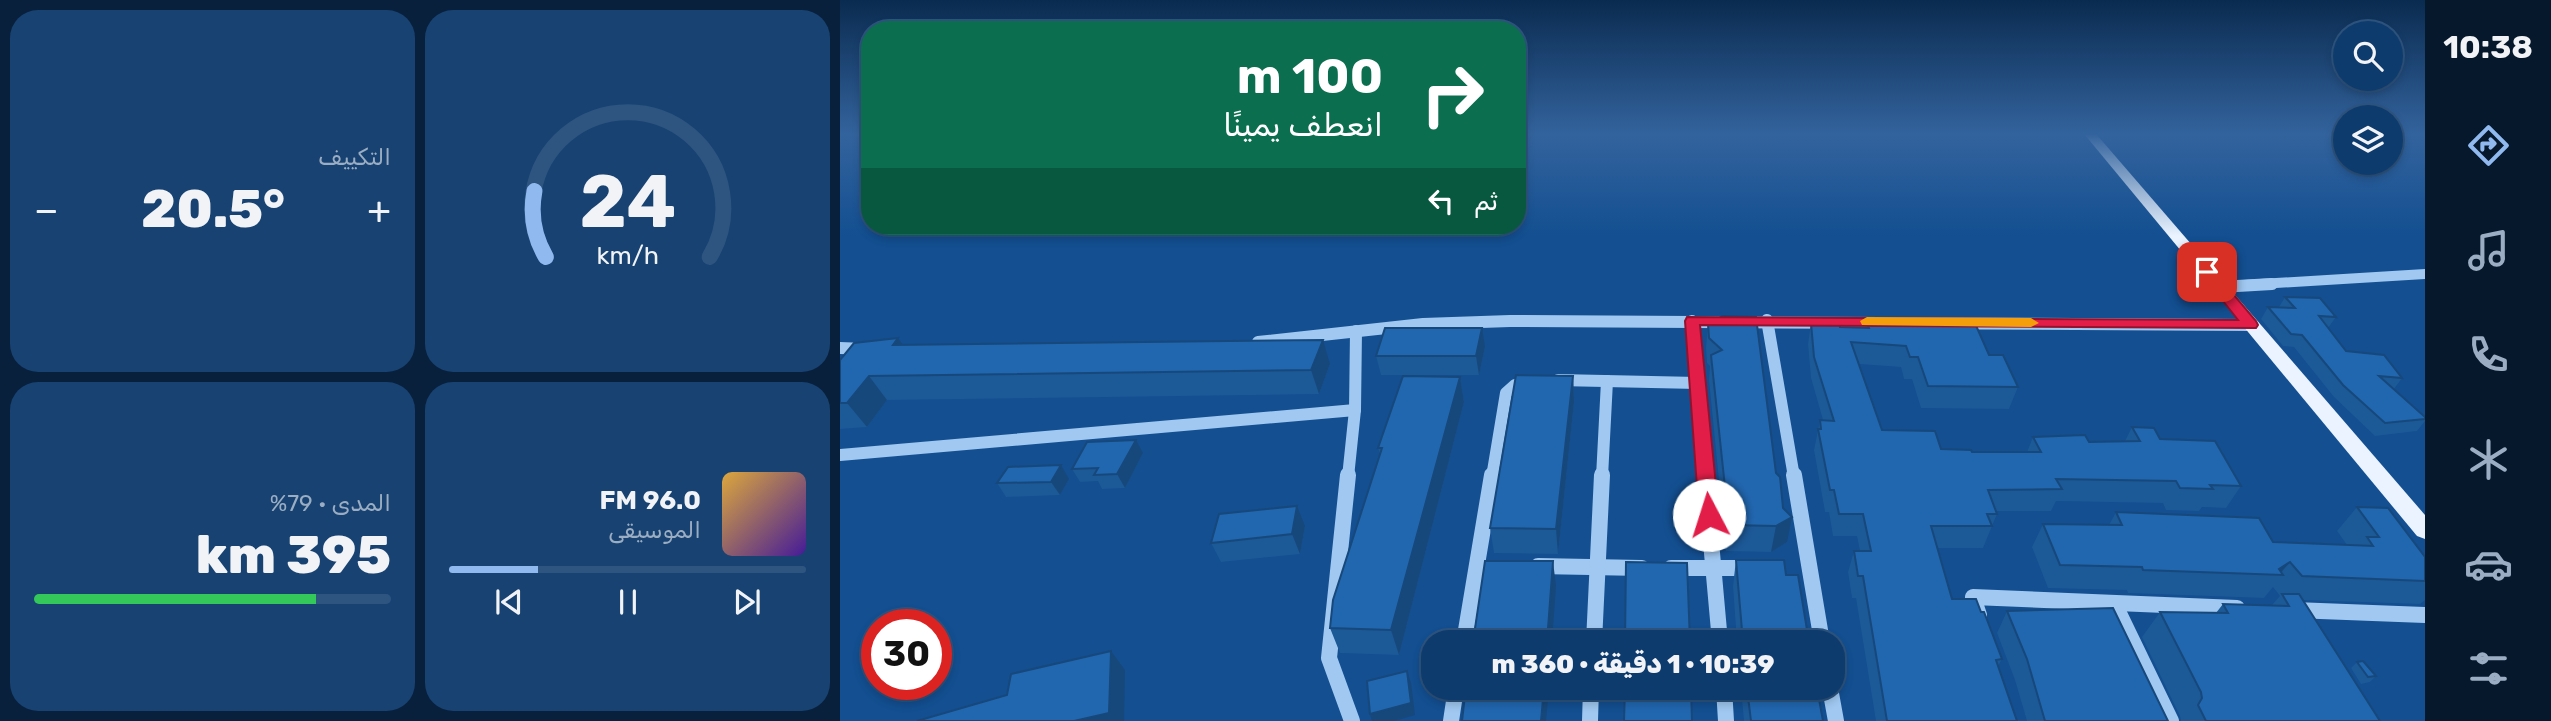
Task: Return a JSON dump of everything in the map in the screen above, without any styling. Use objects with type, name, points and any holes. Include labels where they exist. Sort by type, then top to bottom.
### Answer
[{"type":"main road","points":[[2120,169],[2425,530]]},
{"type":"street","points":[[2220,287],[2425,274]]},
{"type":"street","points":[[1240,344],[1423,324],[1497,321],[1767,320],[2250,325]]},
{"type":"street","points":[[1767,320],[1820,630]]},
{"type":"street","points":[[1692,321],[1719,630]]},
{"type":"street","points":[[1352,721],[1329,657],[1355,410],[1356,331]]},
{"type":"street","points":[[840,348],[881,349]]},
{"type":"street","points":[[1467,630],[1484,566],[1506,393],[1515,385],[1532,380],[1698,383]]},
{"type":"street","points":[[1595,630],[1606,381]]},
{"type":"street","points":[[840,455],[1355,410]]},
{"type":"street","points":[[1517,566],[1766,568]]},
{"type":"street","points":[[1986,634],[1973,597],[2425,615]]},
{"type":"street","points":[[2114,603],[2171,721]]},
{"type":"street","points":[[2299,610],[2314,632]]},
{"type":"street","points":[[1451,721],[1454,700]]},
{"type":"street","points":[[1590,721],[1591,700]]},
{"type":"street","points":[[1725,700],[1726,721]]},
{"type":"street","points":[[1832,700],[1836,721]]},
{"type":"building","points":[[2285,297],[2320,298],[2336,317],[2319,316],[2346,351],[2384,355],[2402,378],[2379,376],[2425,419],[2385,423],[2343,385],[2302,335],[2291,334],[2268,307],[2295,308]]},
{"type":"building","points":[[1723,316],[1756,317],[1776,473],[1780,477],[1783,508],[1792,517],[1776,526],[1729,525],[1711,355],[1722,350],[1709,338],[1708,323]]},
{"type":"building","points":[[1953,321],[1974,321],[1989,355],[2003,355],[2018,387],[1928,386],[1918,357],[1910,357],[1906,346],[1851,342],[1882,430],[1935,431],[1941,449],[2041,452],[2033,437],[2085,435],[2089,442],[2140,441],[2132,427],[2154,428],[2160,439],[2215,441],[2241,486],[2180,488],[2176,481],[2056,479],[2062,489],[1988,490],[1997,514],[1987,514],[1992,526],[1931,526],[1952,599],[1976,599],[1981,612],[1984,612],[2002,659],[1996,660],[2017,721],[1887,721],[1863,576],[1858,576],[1854,551],[1871,551],[1863,514],[1839,514],[1834,490],[1830,490],[1818,429],[1821,429],[1820,420],[1834,421],[1814,357],[1811,323],[1869,328],[1868,325],[1955,326]]},
{"type":"building","points":[[1385,328],[1482,328],[1476,356],[1376,356]]},
{"type":"building","points":[[898,338],[893,345],[1323,340],[1311,370],[869,376],[847,403],[840,403],[840,360],[854,343]]},
{"type":"building","points":[[1516,375],[1573,376],[1556,529],[1490,528]]},
{"type":"building","points":[[1403,376],[1460,377],[1391,630],[1330,628],[1333,600],[1382,448],[1378,448]]},
{"type":"building","points":[[1136,440],[1117,474],[1094,475],[1098,468],[1072,469],[1087,442]]},
{"type":"building","points":[[1061,465],[1051,482],[997,483],[1008,467]]},
{"type":"building","points":[[1297,506],[1292,534],[1211,543],[1219,514]]},
{"type":"building","points":[[2357,507],[2388,508],[2425,557],[2425,581],[2302,576],[2290,562],[2279,569],[2283,575],[2060,565],[2043,524],[2122,525],[2116,512],[2259,518],[2273,542],[2373,546],[2367,537],[2379,537]]},
{"type":"building","points":[[1736,560],[1784,560],[1786,575],[1798,575],[1807,630],[1742,630]]},
{"type":"building","points":[[1485,561],[1553,561],[1548,630],[1475,630]]},
{"type":"building","points":[[1626,562],[1687,563],[1690,630],[1625,630]]},
{"type":"building","points":[[2282,594],[2299,594],[2380,721],[2206,721],[2198,705],[2202,698],[2201,692],[2160,612],[2228,613],[2223,604],[2289,606]]},
{"type":"building","points":[[2113,608],[2168,721],[2045,721],[2027,659],[2007,611]]},
{"type":"building","points":[[1111,651],[1109,713],[1074,721],[917,721],[1007,695],[1011,674]]},
{"type":"building","points":[[2363,661],[2376,676],[2368,677],[2357,662]]},
{"type":"building","points":[[1407,671],[1411,703],[1370,714],[1367,681]]},
{"type":"building","points":[[1464,700],[1543,700],[1541,721],[1462,721]]},
{"type":"building","points":[[1625,700],[1691,700],[1692,721],[1624,721]]},
{"type":"building","points":[[1748,700],[1819,700],[1823,721],[1751,721]]},
{"type":"slow traffic","points":[[1867,321],[2031,323]]},
{"type":"route","points":[[1709,515],[1692,321],[2250,325],[2207,272]]}]
